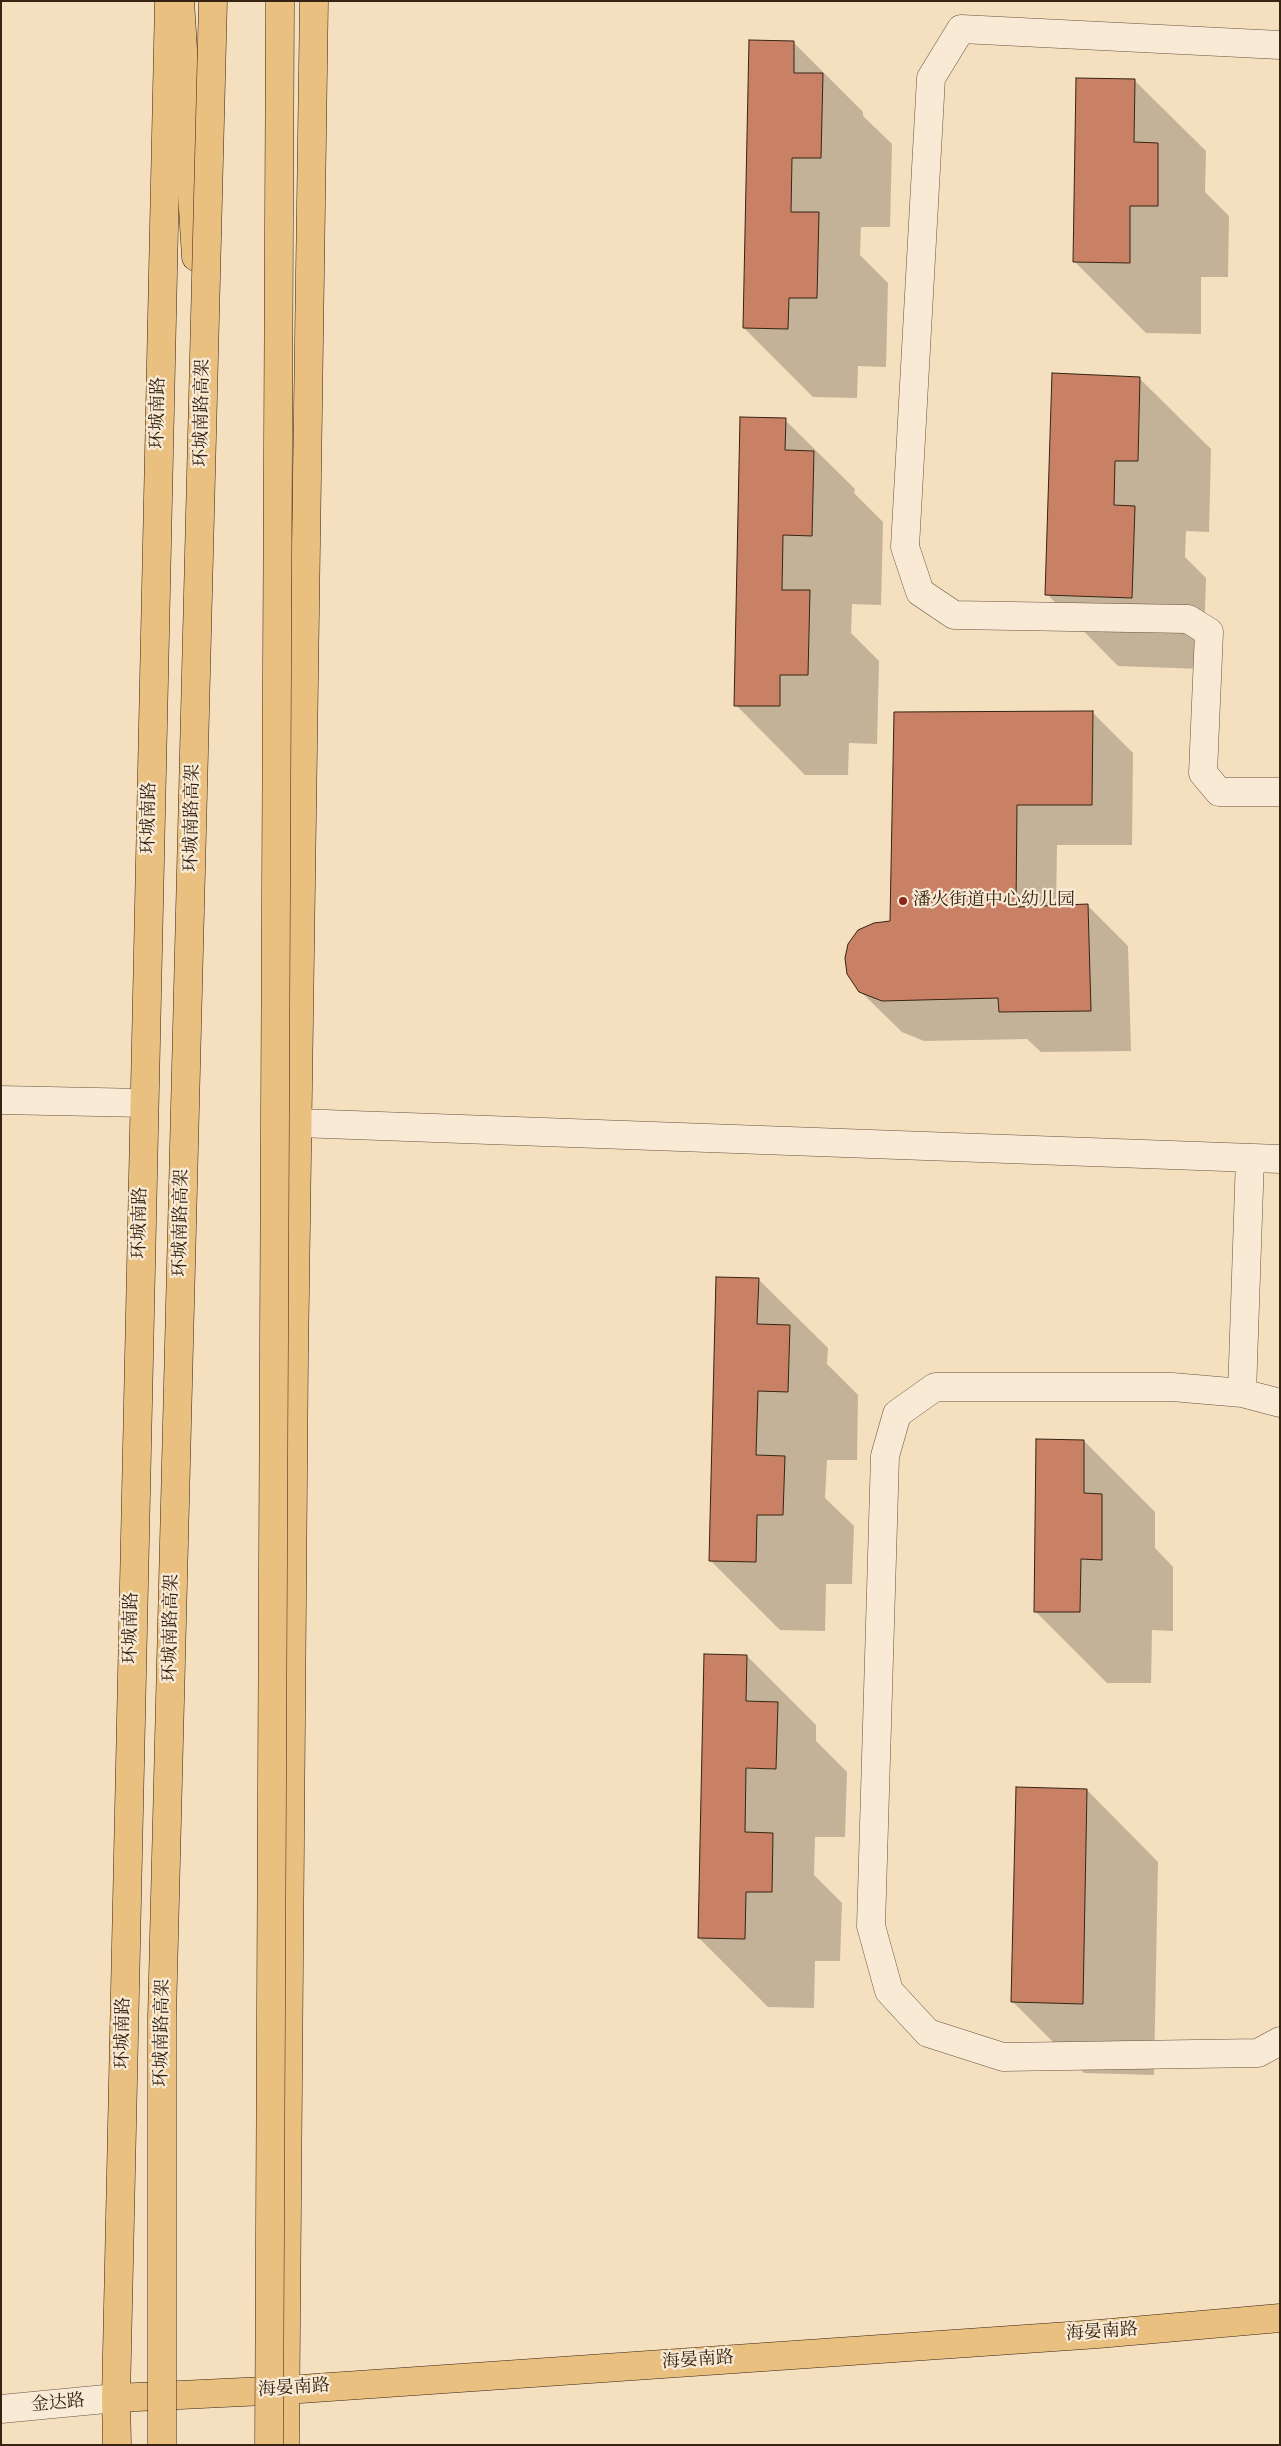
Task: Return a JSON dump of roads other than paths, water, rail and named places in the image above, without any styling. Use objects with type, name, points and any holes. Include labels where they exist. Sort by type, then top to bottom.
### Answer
[{"type":"main road","name":"环城南路","points":[[117,2445],[116,2398],[169,1]]},
{"type":"main road","points":[[180,1],[204,380]]},
{"type":"main road","name":"环城南路高架","points":[[162,2445],[162,2016],[213,1]]},
{"type":"main road","points":[[269,2445],[280,1]]},
{"type":"main road","points":[[284,2445],[298,1123],[314,1]]},
{"type":"main road","name":"海晏南路","points":[[116,2398],[286,2390],[1088,2334],[1280,2318]]},
{"type":"street","points":[[1280,45],[961,28],[931,78],[905,547],[920,592],[954,615],[1188,619],[1209,632],[1203,773],[1219,792],[1280,792]]},
{"type":"street","points":[[1,1100],[144,1103]]},
{"type":"street","points":[[298,1123],[1280,1160]]},
{"type":"street","points":[[1242,1393],[1250,1158]]},
{"type":"street","points":[[1280,1403],[1242,1393],[1172,1387],[935,1387],[897,1414],[885,1456],[871,1926],[889,1991],[928,2034],[1003,2057],[1258,2053],[1280,2041]]},
{"type":"street","name":"金达路","points":[[1,2409],[116,2398]]},
{"type":"place","name":"潘火街道中心幼儿园","points":[[903,901]]}]
